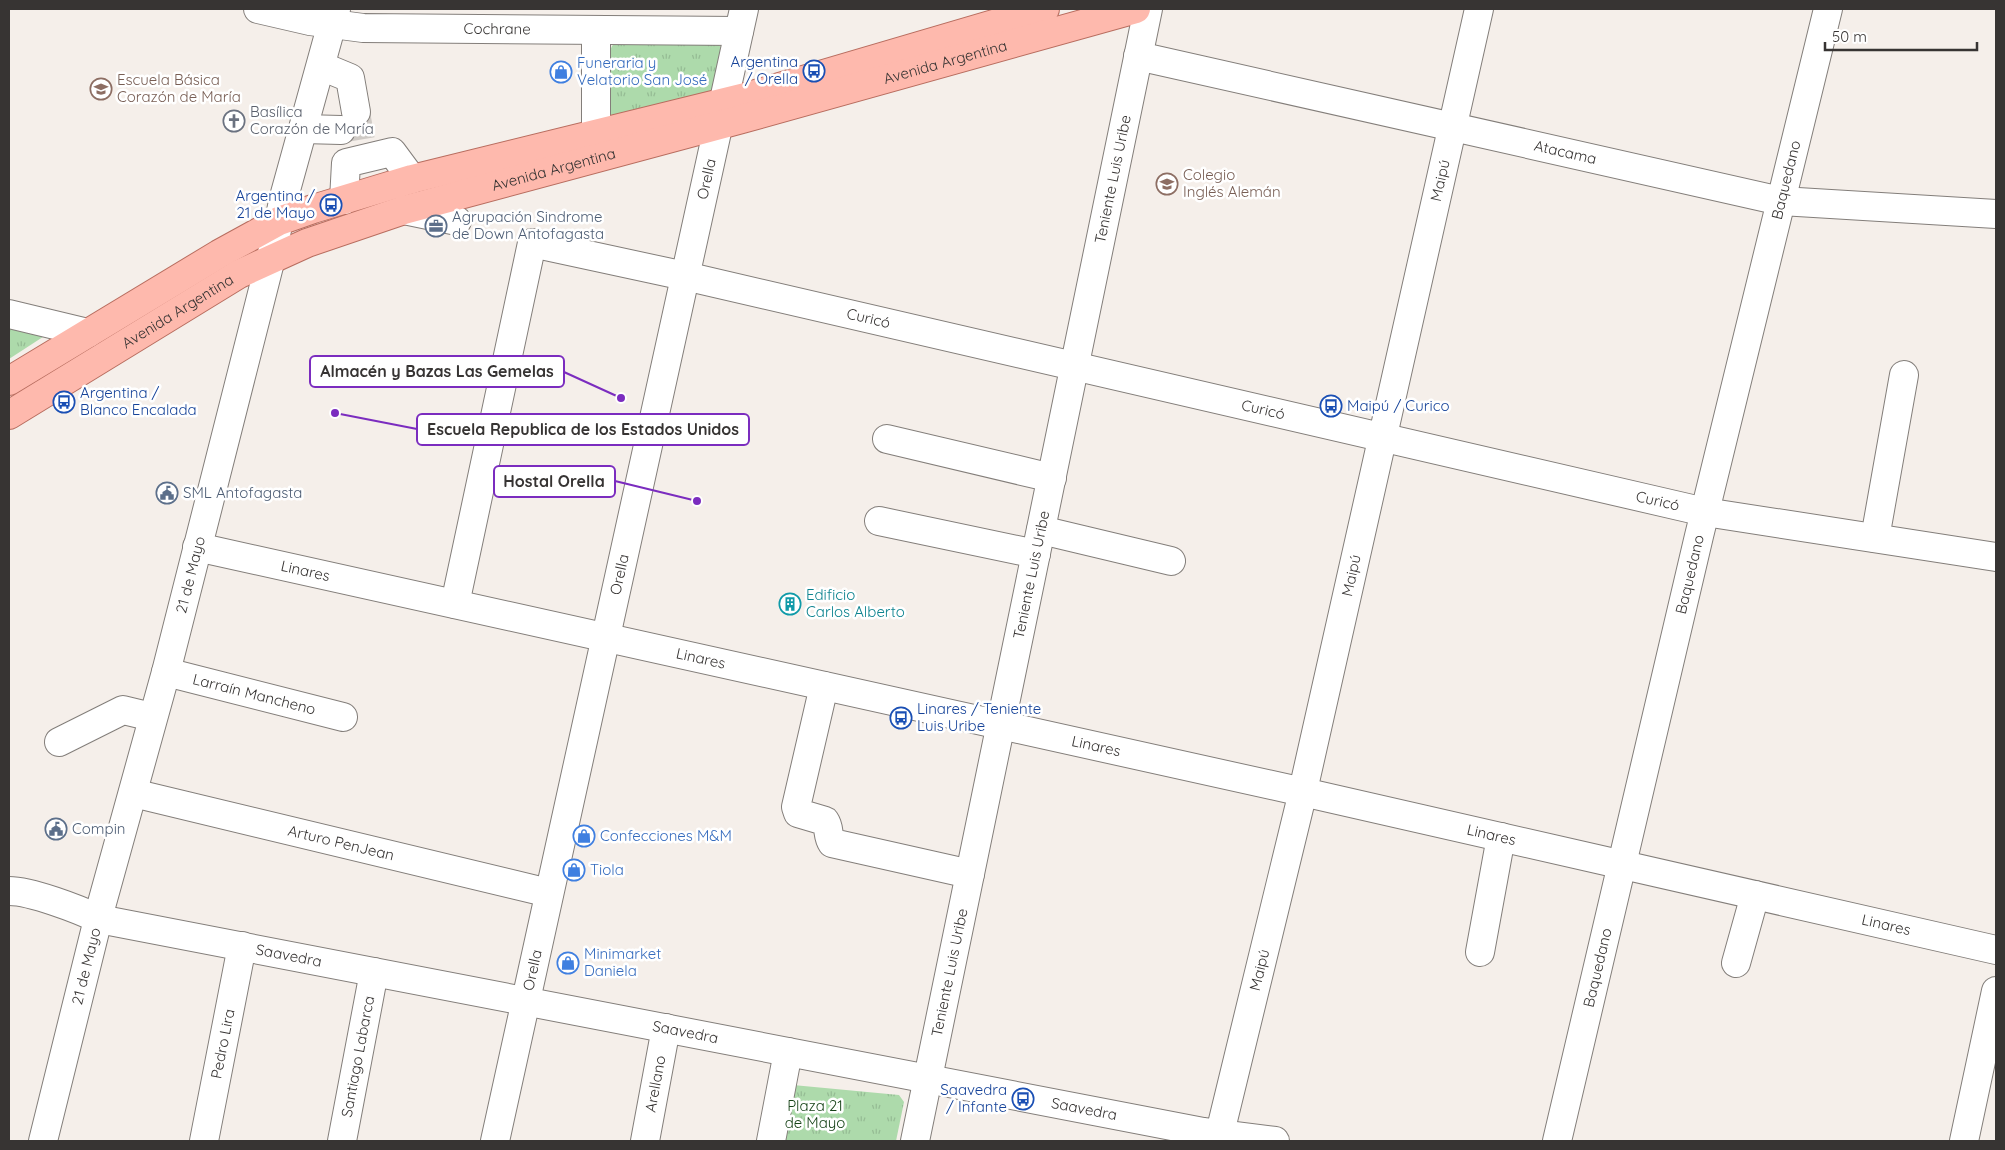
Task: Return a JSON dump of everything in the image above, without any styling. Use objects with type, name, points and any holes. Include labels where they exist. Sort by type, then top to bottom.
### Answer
[{"type":"main road","name":"Avenida Argentina","points":[[9,415],[208,292],[271,258],[307,243],[404,210],[721,113],[1045,9]]},
{"type":"main road","name":"Avenida Argentina","points":[[9,381],[219,254],[279,222],[344,200],[412,179],[596,135],[721,113],[742,120],[1136,9]]},
{"type":"street","name":"Cochrane","points":[[258,9],[310,22],[334,16],[363,28],[596,30],[742,20]]},
{"type":"street","name":"Teniente Luis Uribe","points":[[915,1141],[1148,9]]},
{"type":"street","name":"Maipú","points":[[1218,1138],[1303,792],[1479,9]]},
{"type":"street","name":"Baquedano","points":[[1557,1141],[1705,512],[1828,9]]},
{"type":"street","name":"21 de Mayo","points":[[43,1141],[98,919],[152,717],[166,672],[279,222],[334,16]]},
{"type":"street","name":"Orella","points":[[495,1141],[742,20]]},
{"type":"street","points":[[596,30],[596,135]]},
{"type":"street","name":"Atacama","points":[[1138,56],[1781,201],[1996,214]]},
{"type":"street","points":[[303,129],[348,121],[350,78],[321,66]]},
{"type":"street","points":[[344,200],[346,162],[364,156],[392,152],[412,179]]},
{"type":"street","points":[[404,210],[457,221]]},
{"type":"street","name":"Curicó","points":[[455,604],[532,242],[1705,512],[1996,557]]},
{"type":"street","points":[[9,314],[88,333]]},
{"type":"street","points":[[1874,538],[1904,375]]},
{"type":"street","points":[[887,439],[1052,478]]},
{"type":"street","points":[[879,521],[1170,561]]},
{"type":"street","name":"Linares","points":[[197,547],[1303,792],[1996,950]]},
{"type":"street","name":"Larraín Mancheno","points":[[166,672],[343,717]]},
{"type":"street","points":[[824,686],[796,807],[798,812],[825,820],[829,839],[832,843],[970,874]]},
{"type":"street","points":[[59,742],[123,710],[152,717]]},
{"type":"street","name":"Arturo PenJean","points":[[133,793],[549,893]]},
{"type":"street","points":[[1480,952],[1501,837]]},
{"type":"street","name":"Saavedra","points":[[9,891],[66,906],[98,919],[928,1079],[1218,1138],[1275,1141]]},
{"type":"street","points":[[1736,963],[1755,895]]},
{"type":"street","name":"Pedro Lira","points":[[204,1141],[242,946]]},
{"type":"street","name":"Santiago Labarca","points":[[342,1141],[374,972]]},
{"type":"street","points":[[1964,1141],[1996,991]]},
{"type":"street","name":"Arellano","points":[[645,1141],[666,1028]]},
{"type":"street","points":[[771,1141],[788,1052]]},
{"type":"green space","points":[[618,40],[714,41],[726,51],[717,93],[611,122],[607,57],[612,46]]},
{"type":"green space","points":[[9,323],[49,333],[9,359]]},
{"type":"green space","name":"Plaza 21 de Mayo","points":[[793,1085],[899,1095],[904,1102],[896,1141],[782,1141]]},
{"type":"tunnel","points":[[356,112],[363,153]]},
{"type":"place","name":"Argentina / Orella","points":[[814,71]]},
{"type":"place","name":"Funeraria y Velatorio San José","points":[[561,72]]},
{"type":"place","name":"Escuela Básica Corazón de María","points":[[101,89]]},
{"type":"place","name":"Basílica Corazón de María","points":[[234,121]]},
{"type":"place","name":"Colegio Inglés Alemán","points":[[1167,184]]},
{"type":"place","name":"Argentina / 21 de Mayo","points":[[331,205]]},
{"type":"place","name":"Agrupación Sindrome de Down Antofagasta","points":[[436,226]]},
{"type":"place","name":"Almacén y Bazas Las Gemelas","points":[[621,398]]},
{"type":"place","name":"Argentina / Blanco Encalada","points":[[64,402]]},
{"type":"place","name":"Maipú / Curico","points":[[1331,406]]},
{"type":"place","name":"Escuela Republica de los Estados Unidos","points":[[335,413]]},
{"type":"place","name":"SML Antofagasta","points":[[167,493]]},
{"type":"place","name":"Hostal Orella","points":[[697,501]]},
{"type":"place","name":"Edificio Carlos Alberto","points":[[790,604]]},
{"type":"place","name":"Linares / Teniente Luis Uribe","points":[[901,718]]},
{"type":"place","name":"Compin","points":[[56,829]]},
{"type":"place","name":"Confecciones M&M","points":[[584,836]]},
{"type":"place","name":"Tiola","points":[[574,870]]},
{"type":"place","name":"Minimarket Daniela","points":[[568,963]]},
{"type":"place","name":"Saavedra / Infante","points":[[1023,1099]]}]
